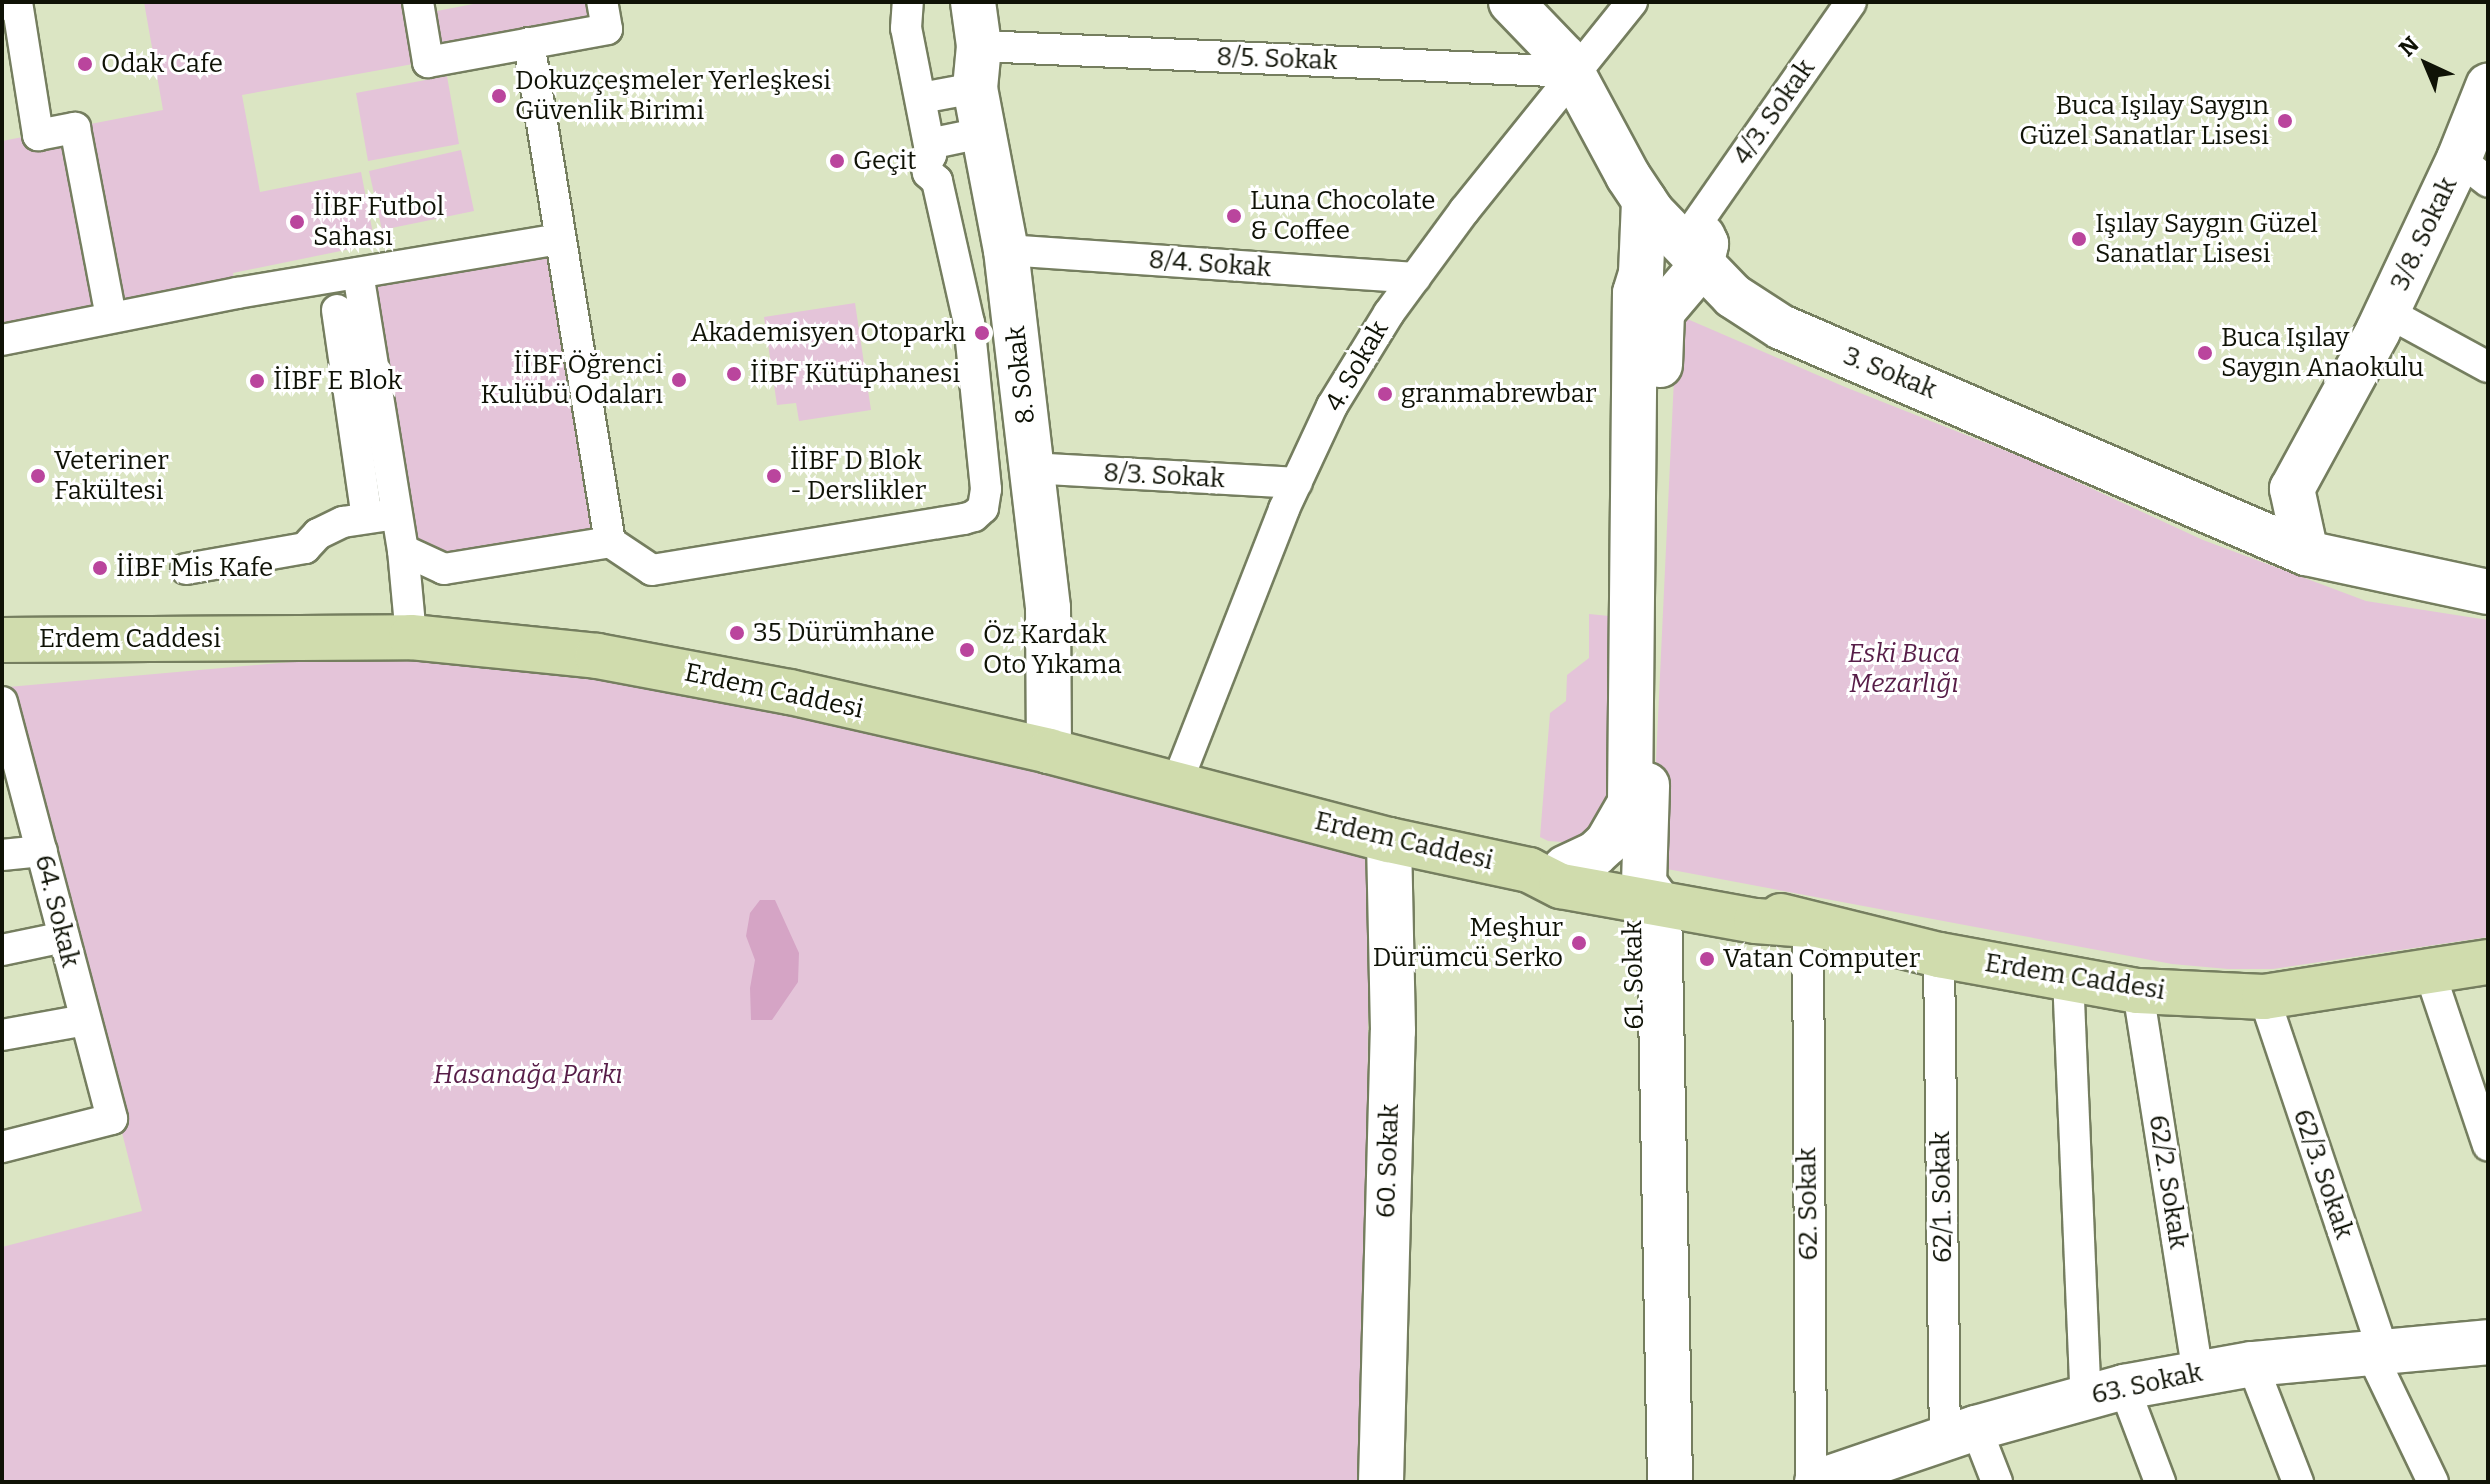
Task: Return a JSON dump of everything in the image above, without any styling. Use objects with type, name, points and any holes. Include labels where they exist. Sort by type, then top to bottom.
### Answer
[{"type":"main road","name":"8. Sokak","points":[[973,2],[981,133],[1006,250],[1048,608],[1049,751]]},
{"type":"main road","name":"3. Sokak","points":[[1511,2],[1574,72],[1662,184],[1697,223],[1731,257],[1796,304],[2247,503],[2306,553]]},
{"type":"main road","name":"3. Sokak","points":[[1574,72],[1644,200],[1701,266],[1733,296],[1781,327],[2306,553],[2488,592]]},
{"type":"main road","name":"3/8. Sokak","points":[[2306,553],[2292,489],[2387,312],[2473,170],[2488,86]]},
{"type":"main road","points":[[1547,869],[1595,854],[1607,843],[1630,803],[1635,293],[1641,273],[1644,200]]},
{"type":"main road","points":[[1645,895],[1662,312],[1701,266],[1706,244],[1697,223]]},
{"type":"main road","name":"Erdem Caddesi","points":[[2,640],[411,637],[612,659],[790,692],[1049,751],[1389,840],[1547,869],[1561,886],[1757,907],[1808,925],[1939,955],[2138,991],[2264,997],[2488,962]]},
{"type":"main road","name":"60. Sokak","points":[[1381,1482],[1393,1031],[1389,840]]},
{"type":"main road","name":"61. Sokak","points":[[1645,895],[1646,1482]]},
{"type":"main road","name":"61. Sokak","points":[[1645,895],[1670,1482]]},
{"type":"main road","name":"63. Sokak","points":[[1817,1482],[1866,1474],[1960,1433],[2105,1392],[2198,1372],[2377,1351],[2488,1342]]},
{"type":"street","points":[[2,5],[17,2],[38,135],[75,128],[111,317]]},
{"type":"street","points":[[418,2],[428,62],[607,29],[602,2]]},
{"type":"street","points":[[403,550],[444,569],[610,542],[652,570],[964,519],[974,516],[983,508],[986,489],[969,323],[906,28],[908,2]]},
{"type":"street","name":"4. Sokak","points":[[1176,785],[1297,483],[1332,406],[1415,278],[1632,2]]},
{"type":"street","name":"4/3. Sokak","points":[[1697,223],[1851,2]]},
{"type":"street","points":[[529,43],[610,542]]},
{"type":"street","name":"8/5. Sokak","points":[[921,98],[977,67],[1574,72]]},
{"type":"street","points":[[933,160],[981,133]]},
{"type":"street","points":[[2,340],[111,317],[560,239]]},
{"type":"street","name":"8/4. Sokak","points":[[1006,250],[1415,278]]},
{"type":"street","points":[[358,273],[382,516]]},
{"type":"street","points":[[337,310],[382,516],[403,550],[411,637]]},
{"type":"street","points":[[2387,312],[2488,367]]},
{"type":"street","name":"8/3. Sokak","points":[[1031,468],[1297,483]]},
{"type":"street","points":[[186,569],[305,548],[318,534],[343,522],[382,516]]},
{"type":"street","name":"64. Sokak","points":[[2,702],[112,1119],[2,1147]]},
{"type":"street","points":[[2,855],[42,851]]},
{"type":"street","name":"62. Sokak","points":[[1808,925],[1811,1482]]},
{"type":"street","points":[[2,950],[64,937]]},
{"type":"street","name":"62/1. Sokak","points":[[1939,955],[1960,1433]]},
{"type":"street","points":[[2430,973],[2488,1145]]},
{"type":"street","points":[[2068,976],[2105,1392],[2160,1482]]},
{"type":"street","name":"62/2. Sokak","points":[[2138,991],[2198,1372]]},
{"type":"street","name":"62/3. Sokak","points":[[2264,997],[2377,1351],[2433,1482]]},
{"type":"street","points":[[2,1035],[85,1020]]},
{"type":"street","points":[[2252,1364],[2298,1482]]},
{"type":"street","points":[[1960,1433],[1997,1482]]},
{"type":"green space","points":[[144,2],[418,2],[421,14],[484,2],[602,2],[607,29],[242,95],[260,192],[361,172],[375,244],[233,273],[237,293],[2,340],[2,141],[163,110]]},
{"type":"green space","points":[[447,76],[459,144],[368,161],[356,93]]},
{"type":"green space","points":[[461,150],[474,211],[382,230],[369,171]]},
{"type":"green space","points":[[560,239],[610,542],[444,569],[403,550],[358,273]]},
{"type":"green space","points":[[855,303],[871,410],[799,421],[796,403],[777,405],[764,317]]},
{"type":"green space","name":"Eski Buca Mezarlığı","points":[[1685,318],[1845,387],[2034,462],[2203,540],[2366,601],[2488,620],[2488,937],[2273,969],[2228,969],[2172,964],[1651,866],[1676,336]]},
{"type":"green space","points":[[1589,614],[1619,617],[1612,796],[1607,817],[1576,843],[1548,841],[1540,837],[1550,713],[1566,701],[1567,675],[1589,658]]},
{"type":"green space","name":"Hasanağa Parkı","points":[[414,651],[786,705],[1369,857],[1365,1482],[2,1482],[2,1247],[142,1211],[8,687]]},
{"type":"shaded area","points":[[760,900],[775,900],[799,953],[798,982],[772,1020],[751,1020],[750,988],[755,960],[746,936],[750,913]]},
{"type":"place","name":"Odak Cafe","points":[[85,64]]},
{"type":"place","name":"Dokuzçeşmeler Yerleşkesi Güvenlik Birimi","points":[[499,96]]},
{"type":"place","name":"Buca Işılay Saygın Güzel Sanatlar Lisesi","points":[[2285,121]]},
{"type":"place","name":"Geçit","points":[[837,161]]},
{"type":"place","name":"Luna Chocolate & Coffee","points":[[1234,216]]},
{"type":"place","name":"İİBF Futbol Sahası","points":[[297,222]]},
{"type":"place","name":"Işılay Saygın Güzel Sanatlar Lisesi","points":[[2079,239]]},
{"type":"place","name":"Akademisyen Otoparkı","points":[[982,333]]},
{"type":"place","name":"Buca Işılay Saygın Anaokulu","points":[[2205,353]]},
{"type":"place","name":"İİBF Kütüphanesi","points":[[734,374]]},
{"type":"place","name":"İİBF Öğrenci Kulübü Odaları","points":[[679,380]]},
{"type":"place","name":"İİBF E Blok","points":[[257,381]]},
{"type":"place","name":"granmabrewbar","points":[[1385,394]]},
{"type":"place","name":"Veteriner Fakültesi","points":[[38,476]]},
{"type":"place","name":"İİBF D Blok - Derslikler","points":[[774,476]]},
{"type":"place","name":"İİBF Mis Kafe","points":[[100,568]]},
{"type":"place","name":"35 Dürümhane","points":[[737,633]]},
{"type":"place","name":"Öz Kardak Oto Yıkama","points":[[967,650]]},
{"type":"place","name":"Meşhur Dürümcü Serko","points":[[1579,943]]},
{"type":"place","name":"Vatan Computer","points":[[1707,959]]}]
